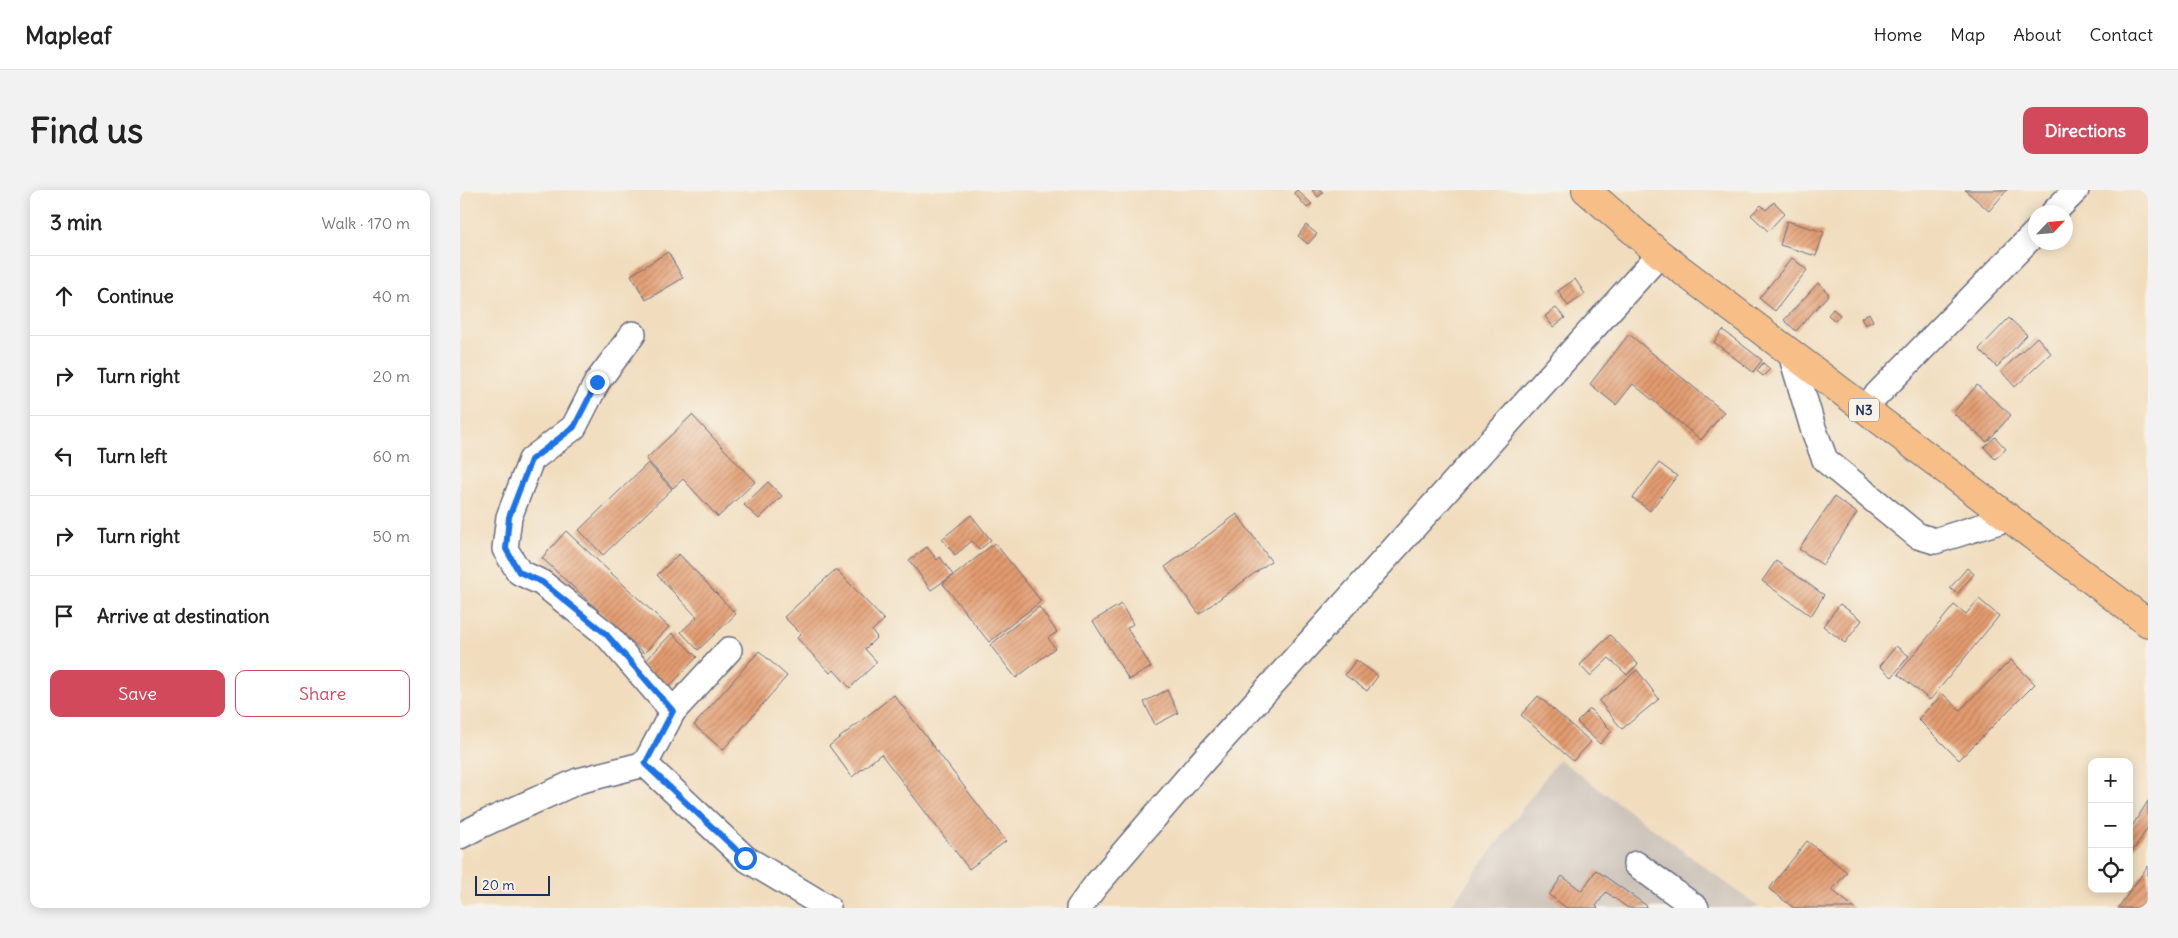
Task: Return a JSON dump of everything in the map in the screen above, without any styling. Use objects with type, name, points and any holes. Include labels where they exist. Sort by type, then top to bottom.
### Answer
[{"type":"main road","name":"N3","points":[[1586,190],[1660,254],[1862,409],[2148,623]]},
{"type":"street","points":[[2061,205],[2076,190]]},
{"type":"street","points":[[1862,409],[2028,240]]},
{"type":"street","points":[[1079,908],[1096,885],[1200,764],[1660,254]]},
{"type":"street","points":[[633,334],[597,382],[574,427],[531,460],[509,517],[506,549],[519,572],[542,582],[606,634],[673,711]]},
{"type":"street","points":[[1791,354],[1822,456],[1918,536],[1935,541],[2009,518]]},
{"type":"street","points":[[460,836],[578,781],[645,764],[673,711],[729,650]]},
{"type":"street","points":[[645,764],[745,858],[828,908]]},
{"type":"street","points":[[1636,864],[1696,908]]},
{"type":"shaded area","points":[[1559,759],[1760,908],[1449,908]]},
{"type":"building","points":[[1297,190],[1312,204],[1307,208],[1294,193]]},
{"type":"building","points":[[1312,190],[1321,190],[1323,193],[1318,197]]},
{"type":"building","points":[[1965,190],[2007,190],[1989,211]]},
{"type":"building","points":[[1774,202],[1785,213],[1768,231],[1751,215],[1761,205],[1766,210]]},
{"type":"building","points":[[1787,221],[1824,232],[1816,256],[1780,245]]},
{"type":"building","points":[[1306,225],[1317,234],[1308,244],[1298,236]]},
{"type":"building","points":[[668,252],[683,278],[646,300],[631,275]]},
{"type":"building","points":[[1792,258],[1807,270],[1775,311],[1759,298]]},
{"type":"building","points":[[1575,279],[1585,294],[1568,306],[1558,291]]},
{"type":"building","points":[[1818,283],[1829,294],[1796,331],[1784,320]]},
{"type":"building","points":[[1556,308],[1565,318],[1553,327],[1545,316]]},
{"type":"building","points":[[1833,309],[1840,315],[1835,321],[1828,315]]},
{"type":"building","points":[[1869,313],[1873,321],[1865,325],[1861,318]]},
{"type":"building","points":[[2009,318],[2027,335],[1997,367],[1979,349]]},
{"type":"building","points":[[1723,330],[1762,360],[1753,372],[1714,342]]},
{"type":"building","points":[[1629,334],[1724,412],[1701,440],[1633,384],[1616,405],[1590,384]]},
{"type":"building","points":[[2037,337],[2051,353],[2015,387],[2001,371]]},
{"type":"building","points":[[1763,363],[1770,369],[1763,376],[1757,371]]},
{"type":"building","points":[[1977,385],[2011,415],[1987,442],[1953,413]]},
{"type":"building","points":[[692,415],[755,482],[718,517],[683,479],[673,488],[646,459]]},
{"type":"building","points":[[1995,437],[2006,449],[1995,459],[1984,447]]},
{"type":"building","points":[[648,463],[672,489],[603,555],[579,530]]},
{"type":"building","points":[[1659,463],[1677,476],[1650,511],[1633,498]]},
{"type":"building","points":[[768,482],[782,496],[759,519],[744,505]]},
{"type":"building","points":[[1834,497],[1857,513],[1823,565],[1799,549]]},
{"type":"building","points":[[1237,514],[1271,561],[1199,614],[1165,567]]},
{"type":"building","points":[[971,515],[991,540],[979,550],[972,541],[955,555],[942,539]]},
{"type":"building","points":[[566,531],[669,627],[644,653],[542,558]]},
{"type":"building","points":[[995,543],[1041,601],[989,642],[943,584]]},
{"type":"building","points":[[927,547],[937,560],[940,557],[953,575],[931,590],[909,560]]},
{"type":"building","points":[[679,554],[736,614],[698,650],[681,632],[697,617],[657,575]]},
{"type":"building","points":[[1776,561],[1824,595],[1811,616],[1762,581]]},
{"type":"building","points":[[1967,568],[1974,574],[1957,594],[1950,588]]},
{"type":"building","points":[[836,569],[884,620],[872,631],[877,637],[865,649],[877,662],[850,688],[834,670],[830,673],[797,638],[801,634],[784,617]]},
{"type":"building","points":[[1979,599],[1999,616],[1930,700],[1898,674],[1954,605],[1966,614]]},
{"type":"building","points":[[1121,604],[1133,624],[1127,628],[1151,667],[1129,680],[1093,621]]},
{"type":"building","points":[[1840,604],[1862,620],[1845,643],[1823,626]]},
{"type":"building","points":[[1039,607],[1057,632],[1048,638],[1055,648],[1016,678],[990,645]]},
{"type":"building","points":[[672,633],[697,657],[667,689],[642,665]]},
{"type":"building","points":[[1610,635],[1638,664],[1627,675],[1609,658],[1590,676],[1580,665]]},
{"type":"building","points":[[1896,646],[1909,656],[1892,677],[1880,666]]},
{"type":"building","points":[[759,651],[787,676],[723,750],[694,725]]},
{"type":"building","points":[[1356,660],[1378,676],[1367,691],[1345,675]]},
{"type":"building","points":[[2011,660],[2035,684],[1959,760],[1918,719],[1943,694],[1960,710]]},
{"type":"building","points":[[1637,670],[1659,699],[1622,729],[1599,701]]},
{"type":"building","points":[[1167,690],[1178,713],[1155,725],[1144,702]]},
{"type":"building","points":[[894,695],[1006,841],[969,869],[881,754],[852,777],[829,746]]},
{"type":"building","points":[[1538,696],[1591,742],[1573,761],[1521,715]]},
{"type":"building","points":[[1590,709],[1612,731],[1600,744],[1577,722]]},
{"type":"building","points":[[2148,801],[2148,827],[2133,851],[2133,825]]},
{"type":"building","points":[[1807,841],[1847,872],[1832,890],[1855,908],[1794,908],[1769,889]]},
{"type":"building","points":[[2148,866],[2148,908],[2118,908],[2129,893],[2133,893],[2133,887]]},
{"type":"building","points":[[1596,870],[1647,906],[1646,908],[1628,908],[1606,892],[1596,906],[1598,908],[1567,908],[1549,895],[1562,876],[1582,891]]},
{"type":"route","points":[[597,382],[574,427],[531,460],[509,517],[506,549],[519,572],[542,582],[606,634],[673,711],[645,764],[745,858]]}]
